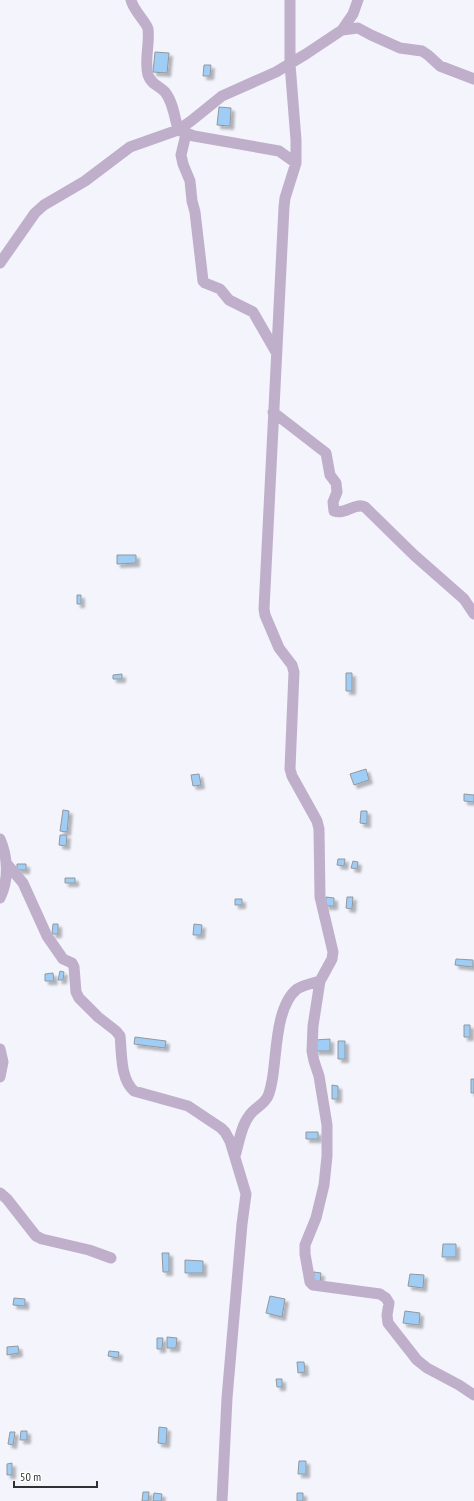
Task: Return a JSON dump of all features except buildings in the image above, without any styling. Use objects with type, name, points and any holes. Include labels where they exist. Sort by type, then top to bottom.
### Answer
[{"type":"street","points":[[130,0],[133,7],[148,27],[148,76],[170,100],[182,132],[181,155],[192,188],[192,202],[195,212],[203,281],[204,283],[220,289],[229,300],[252,312],[276,353]]},
{"type":"street","points":[[290,0],[290,64],[296,140],[296,163],[285,198],[264,609],[265,615],[280,648],[292,665],[294,672],[290,769],[292,776],[317,821],[319,829],[320,896],[333,952],[332,959],[320,981],[313,1026],[312,1051],[319,1076],[327,1125],[327,1156],[324,1185],[316,1218],[306,1245],[305,1254],[310,1282],[313,1285],[380,1294],[386,1298],[389,1303],[387,1315],[388,1323],[417,1360],[427,1368],[459,1385],[474,1396]]},
{"type":"street","points":[[182,132],[191,121],[222,96],[276,72],[342,30],[353,14],[358,0]]},
{"type":"street","points":[[353,14],[358,28]]},
{"type":"street","points":[[342,30],[358,28],[400,48],[422,52],[428,55],[440,66],[474,79]]},
{"type":"street","points":[[2,259],[35,213],[44,205],[85,182],[130,147],[182,132],[279,151],[296,163]]},
{"type":"street","points":[[279,151],[296,140]]},
{"type":"street","points":[[273,412],[326,453],[330,475],[336,483],[337,492],[333,502],[334,511],[342,512],[352,509],[358,505],[365,507],[414,555],[464,599],[474,614]]},
{"type":"street","points":[[0,839],[5,852],[7,864],[5,880],[0,898]]},
{"type":"street","points":[[7,864],[23,883],[46,936],[62,959],[72,963],[74,967],[76,992],[79,998],[120,1036],[125,1078],[129,1086],[134,1091],[188,1106],[225,1132],[230,1141],[246,1194],[242,1224],[228,1398],[222,1501]]},
{"type":"street","points":[[235,1156],[244,1123],[269,1096],[278,1037],[285,1006],[291,996],[299,988],[320,981]]},
{"type":"street","points":[[0,1049],[3,1062],[0,1077]]},
{"type":"street","points":[[0,1193],[7,1199],[36,1236],[42,1239],[89,1250],[111,1258]]}]
